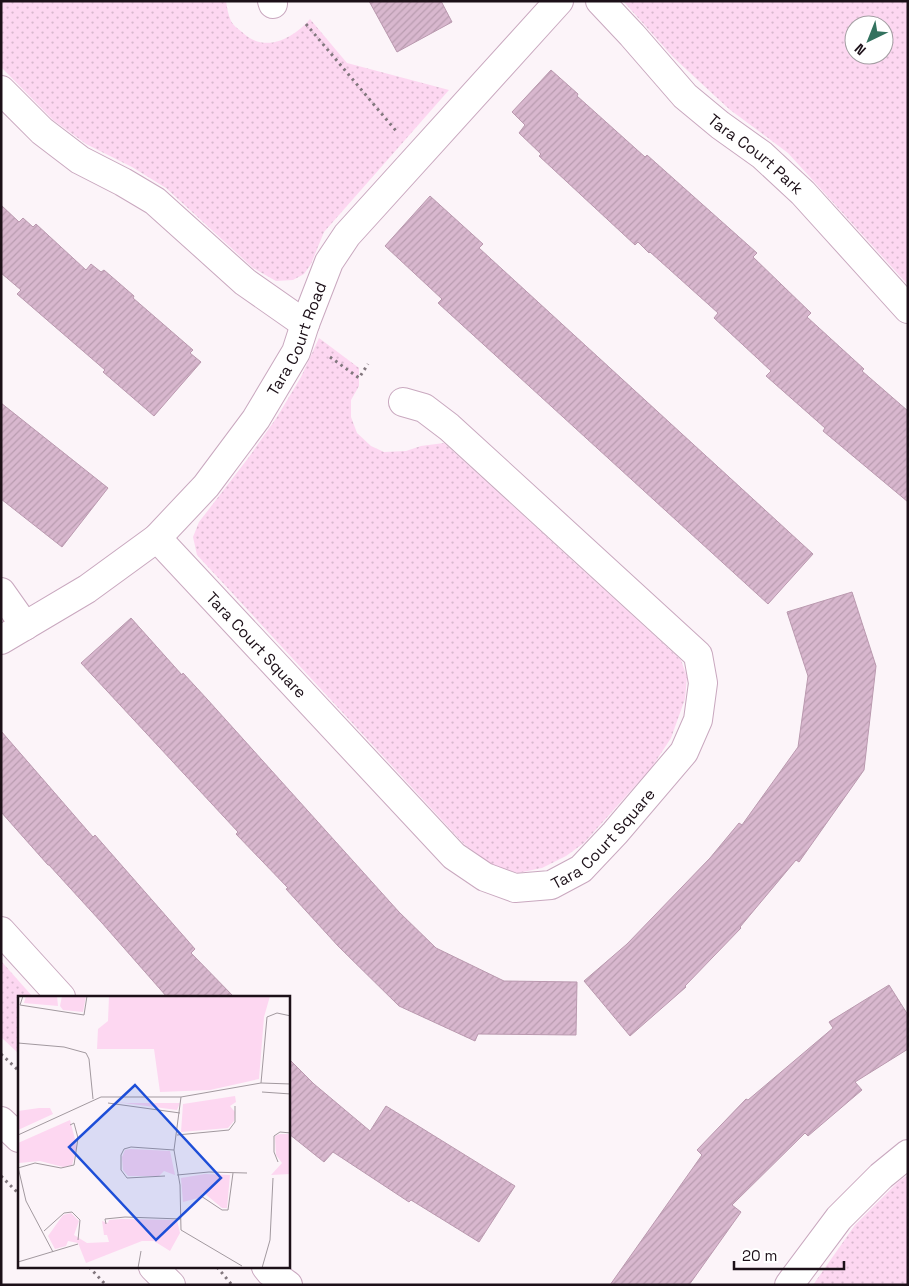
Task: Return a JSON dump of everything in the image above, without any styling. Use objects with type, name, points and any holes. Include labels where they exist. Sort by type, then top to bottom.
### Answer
[{"type":"street","name":"Tara Court Road","points":[[1,640],[87,589],[157,538],[206,486],[256,419],[296,352],[329,262],[347,235],[559,1]]},
{"type":"street","name":"Tara Court Park","points":[[600,1],[685,96],[720,125],[762,155],[803,193],[908,309]]},
{"type":"street","points":[[1,90],[42,131],[80,160],[155,201],[245,282],[305,324]]},
{"type":"street","name":"Tara Court Square","points":[[157,538],[454,856],[485,877],[515,888],[551,885],[581,868],[615,833],[684,752],[698,720],[703,683],[698,655],[449,427],[424,408],[403,402]]},
{"type":"street","points":[[1,592],[25,626]]},
{"type":"street","points":[[1,932],[60,996]]},
{"type":"street","points":[[1,1121],[18,1137]]},
{"type":"street","points":[[789,1285],[839,1218],[881,1176],[908,1154]]},
{"type":"street","points":[[154,1268],[171,1285]]},
{"type":"street","points":[[267,1268],[288,1285]]},
{"type":"path","points":[[306,24],[397,132]]},
{"type":"path","points":[[329,357],[359,378],[368,364]]},
{"type":"path","points":[[1,1054],[18,1070]]},
{"type":"path","points":[[1,1176],[18,1193]]},
{"type":"path","points":[[90,1268],[106,1285]]},
{"type":"path","points":[[218,1268],[232,1285]]},
{"type":"shaded area","points":[[1,1],[226,1],[228,14],[232,22],[251,39],[269,43],[287,38],[310,19],[347,63],[449,90],[324,232],[311,264],[304,274],[293,280],[276,281],[253,268],[166,188],[132,167],[86,144],[53,120],[1,67]]},
{"type":"shaded area","points":[[623,1],[908,1],[908,285],[788,153],[729,109],[673,57]]},
{"type":"shaded area","points":[[319,338],[359,368],[359,386],[351,400],[351,417],[357,433],[371,446],[384,452],[406,451],[421,446],[444,443],[681,660],[687,677],[685,699],[671,738],[652,767],[584,843],[566,856],[542,868],[518,873],[492,865],[464,844],[197,555],[193,537],[199,522],[277,417],[301,377]]},
{"type":"shaded area","points":[[1,961],[32,996],[18,996],[18,1053],[1,1037]]},
{"type":"shaded area","points":[[908,1175],[908,1285],[813,1285],[855,1225],[899,1181]]},
{"type":"building","points":[[369,1],[441,1],[452,22],[397,52]]},
{"type":"building","points":[[551,70],[645,157],[647,155],[757,253],[753,257],[811,313],[807,317],[864,369],[862,371],[908,411],[908,502],[823,431],[825,428],[766,376],[771,371],[714,318],[718,313],[638,242],[635,245],[539,156],[541,154],[519,133],[525,125],[512,112]]},
{"type":"building","points":[[430,196],[483,244],[479,248],[813,554],[768,604],[438,303],[442,299],[385,246]]},
{"type":"building","points":[[1,205],[19,222],[23,218],[33,227],[36,224],[86,270],[91,264],[101,272],[104,270],[193,350],[190,353],[201,362],[154,416],[103,372],[105,370],[17,294],[21,290],[1,273]]},
{"type":"building","points":[[1,403],[108,488],[62,547],[1,499]]},
{"type":"building","points":[[852,592],[876,666],[864,770],[799,862],[796,860],[741,928],[686,987],[630,1036],[584,981],[627,944],[710,858],[739,823],[742,825],[798,747],[808,676],[787,612]]},
{"type":"building","points":[[131,618],[182,675],[183,673],[207,699],[399,912],[436,948],[504,981],[577,982],[576,1035],[478,1034],[475,1041],[399,1006],[338,946],[286,889],[288,888],[236,834],[238,832],[81,663]]},
{"type":"building","points":[[1,731],[93,837],[95,835],[195,949],[191,953],[233,996],[166,996],[1,812]]},
{"type":"building","points":[[889,985],[908,1015],[908,1049],[855,1082],[862,1090],[808,1136],[805,1133],[732,1205],[741,1212],[689,1285],[610,1285],[702,1155],[697,1150],[746,1099],[748,1100],[833,1028],[829,1022]]},
{"type":"building","points":[[290,1060],[314,1084],[370,1131],[386,1106],[515,1186],[479,1242],[411,1200],[409,1202],[333,1152],[324,1162],[290,1135]]}]
